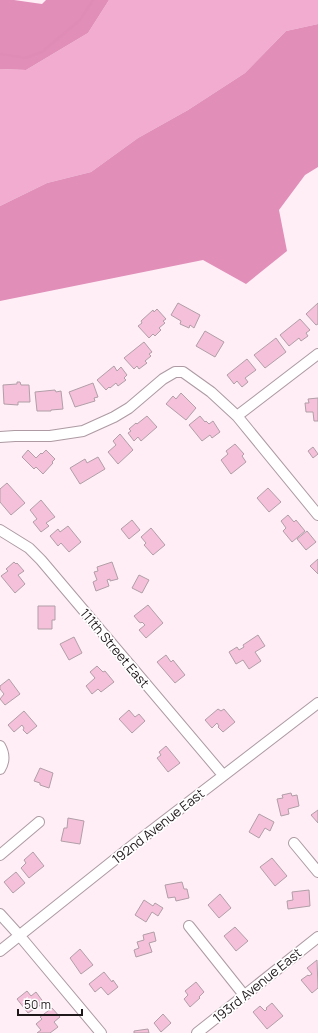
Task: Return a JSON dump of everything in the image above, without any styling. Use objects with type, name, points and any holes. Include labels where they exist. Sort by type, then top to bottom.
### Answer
[{"type":"street","points":[[237,416],[318,354]]},
{"type":"street","points":[[0,437],[65,435],[83,431],[99,425],[129,408],[163,379],[175,372],[183,372],[211,392],[237,416],[318,515]]},
{"type":"street","name":"111th Street East","points":[[0,530],[29,548],[42,560],[223,775]]},
{"type":"street","name":"192nd Avenue East","points":[[0,951],[223,775],[318,703]]},
{"type":"street","points":[[0,746],[4,760],[0,769]]},
{"type":"street","points":[[0,855],[39,822]]},
{"type":"street","points":[[294,843],[318,872]]},
{"type":"street","points":[[0,914],[101,1033]]},
{"type":"street","points":[[189,926],[244,995]]},
{"type":"street","name":"193rd Avenue East","points":[[197,1033],[318,937]]},
{"type":"shaded area","points":[[0,0],[14,0],[42,4],[46,0],[109,0],[88,33],[26,70],[0,69]]},
{"type":"shaded area","points":[[109,0],[318,0],[318,24],[286,31],[245,73],[188,110],[138,138],[91,172],[47,183],[0,206],[0,69],[26,70],[88,33]]},
{"type":"shaded area","points":[[318,24],[318,167],[305,175],[279,210],[287,251],[246,284],[203,260],[0,301],[0,206],[47,183],[91,172],[138,138],[188,110],[245,73],[286,31]]},
{"type":"building","points":[[178,303],[200,315],[194,328],[190,325],[189,328],[180,324],[181,321],[171,315]]},
{"type":"building","points":[[318,303],[318,324],[316,325],[306,314]]},
{"type":"building","points":[[157,309],[166,319],[163,321],[165,323],[159,328],[161,330],[155,336],[153,334],[149,338],[138,326],[142,323],[141,321],[153,310],[154,312]]},
{"type":"building","points":[[300,319],[310,330],[306,333],[308,336],[301,341],[299,338],[289,346],[280,335]]},
{"type":"building","points":[[205,331],[224,342],[215,357],[196,346]]},
{"type":"building","points":[[276,338],[286,352],[265,368],[254,355]]},
{"type":"building","points":[[144,342],[152,352],[149,354],[151,356],[145,361],[147,363],[139,369],[137,366],[134,369],[124,358]]},
{"type":"building","points":[[247,359],[256,370],[245,378],[248,382],[242,387],[237,381],[234,384],[227,375]]},
{"type":"building","points":[[114,366],[117,371],[121,367],[127,375],[124,378],[126,380],[118,386],[116,383],[106,390],[97,380]]},
{"type":"building","points":[[17,382],[20,382],[21,385],[29,385],[30,402],[18,402],[18,405],[4,404],[3,385],[17,384]]},
{"type":"building","points":[[93,383],[98,397],[94,398],[95,401],[75,407],[69,392]]},
{"type":"building","points":[[55,390],[56,392],[61,391],[63,409],[37,411],[35,392]]},
{"type":"building","points":[[181,393],[196,408],[186,420],[166,404],[173,396],[176,399]]},
{"type":"building","points":[[318,398],[318,421],[314,421],[313,412],[306,412],[305,403],[309,403],[308,399]]},
{"type":"building","points":[[147,416],[157,427],[141,441],[138,437],[134,441],[128,433],[131,431],[129,429]]},
{"type":"building","points":[[200,416],[209,424],[213,421],[220,432],[212,438],[210,435],[202,441],[189,425]]},
{"type":"building","points":[[120,434],[133,450],[118,464],[108,452],[116,445],[113,441]]},
{"type":"building","points":[[235,444],[244,454],[242,456],[246,462],[231,474],[221,460],[228,454],[226,451]]},
{"type":"building","points":[[313,447],[318,454],[313,458],[308,451]]},
{"type":"building","points":[[28,450],[36,458],[46,450],[55,459],[43,474],[36,467],[34,469],[22,457]]},
{"type":"building","points":[[98,457],[105,469],[80,484],[70,468],[85,459],[87,463]]},
{"type":"building","points":[[7,483],[25,503],[11,515],[0,502],[0,489]]},
{"type":"building","points":[[268,488],[281,502],[269,512],[257,498]]},
{"type":"building","points":[[41,500],[55,517],[46,523],[49,526],[41,532],[33,522],[37,519],[30,510]]},
{"type":"building","points":[[288,515],[294,522],[296,520],[305,531],[292,542],[283,531],[286,528],[281,521]]},
{"type":"building","points":[[132,520],[140,530],[129,539],[121,529]]},
{"type":"building","points":[[68,526],[81,542],[69,552],[61,543],[58,546],[50,536],[58,529],[60,532]]},
{"type":"building","points":[[151,528],[165,545],[153,555],[144,545],[146,543],[141,537]]},
{"type":"building","points":[[307,531],[316,542],[306,550],[297,539]]},
{"type":"building","points":[[318,559],[318,574],[310,566]]},
{"type":"building","points":[[14,562],[16,564],[17,563],[24,571],[18,575],[25,584],[15,593],[1,576],[8,571],[6,569]]},
{"type":"building","points":[[112,562],[118,579],[110,581],[110,579],[107,580],[109,586],[96,591],[93,582],[97,580],[94,572],[98,571],[97,567]]},
{"type":"building","points":[[139,575],[149,580],[142,593],[132,588]]},
{"type":"building","points":[[148,605],[163,623],[146,638],[139,630],[145,625],[142,622],[139,622],[134,616]]},
{"type":"building","points":[[38,606],[55,606],[55,620],[52,620],[52,629],[38,629]]},
{"type":"building","points":[[258,635],[265,646],[255,652],[261,661],[249,669],[243,660],[236,664],[229,652],[237,647],[239,650],[244,647],[243,645]]},
{"type":"building","points":[[74,637],[82,653],[69,660],[60,644]]},
{"type":"building","points":[[166,655],[171,662],[173,660],[185,675],[175,683],[157,662]]},
{"type":"building","points":[[97,666],[103,672],[105,671],[114,682],[101,692],[98,689],[92,694],[86,686],[95,678],[90,672]]},
{"type":"building","points":[[9,679],[20,694],[5,705],[0,699],[4,694],[0,689],[0,686]]},
{"type":"building","points":[[218,709],[221,711],[224,709],[235,722],[223,732],[218,727],[219,726],[217,723],[212,728],[205,720]]},
{"type":"building","points":[[129,710],[135,717],[139,714],[145,721],[132,733],[119,719]]},
{"type":"building","points":[[24,711],[37,726],[27,734],[23,730],[24,728],[22,725],[14,732],[8,725]]},
{"type":"building","points":[[166,746],[180,763],[168,772],[157,758],[161,755],[159,752]]},
{"type":"building","points":[[40,768],[53,773],[49,788],[34,781]]},
{"type":"building","points":[[291,793],[292,796],[297,795],[299,806],[288,809],[289,814],[281,816],[277,799],[283,798],[282,795]]},
{"type":"building","points":[[318,810],[318,823],[311,815]]},
{"type":"building","points":[[259,814],[274,822],[270,831],[265,828],[259,838],[249,832]]},
{"type":"building","points":[[68,818],[84,821],[80,844],[61,841],[64,828],[67,828]]},
{"type":"building","points":[[33,852],[44,866],[29,878],[21,868],[26,863],[24,860]]},
{"type":"building","points":[[272,858],[287,876],[275,886],[260,867]]},
{"type":"building","points":[[16,872],[25,883],[13,893],[4,882]]},
{"type":"building","points":[[182,882],[184,889],[187,889],[189,898],[176,901],[175,897],[168,898],[165,885]]},
{"type":"building","points":[[309,890],[310,906],[288,909],[287,901],[293,900],[292,892]]},
{"type":"building","points":[[220,894],[231,908],[219,918],[208,905]]},
{"type":"building","points":[[144,900],[153,906],[155,903],[163,908],[158,916],[152,912],[146,922],[135,915]]},
{"type":"building","points":[[235,927],[248,941],[236,951],[224,936]]},
{"type":"building","points":[[154,932],[156,941],[149,943],[152,952],[136,957],[134,950],[139,948],[137,942],[144,940],[143,935]]},
{"type":"building","points":[[80,949],[93,965],[81,974],[70,958]]},
{"type":"building","points":[[317,960],[318,988],[312,993],[301,980],[312,974],[307,968]]},
{"type":"building","points":[[104,972],[118,987],[108,995],[101,987],[95,992],[89,984]]},
{"type":"building","points":[[196,982],[204,992],[190,1007],[184,999],[188,995],[185,991]]},
{"type":"building","points":[[27,991],[31,996],[36,992],[44,1003],[28,1013],[17,999]]},
{"type":"building","points":[[272,1003],[283,1016],[267,1029],[253,1012],[260,1006],[265,1011],[267,1009],[266,1008]]},
{"type":"building","points":[[52,1008],[60,1017],[54,1022],[58,1027],[50,1033],[37,1033],[41,1030],[36,1024],[42,1019],[40,1017]]},
{"type":"building","points":[[163,1014],[171,1023],[161,1032],[154,1023]]},
{"type":"building","points":[[148,1029],[149,1033],[134,1033],[134,1031]]},
{"type":"waterway","points":[[0,54],[25,58],[42,52],[80,20],[93,0]]}]
